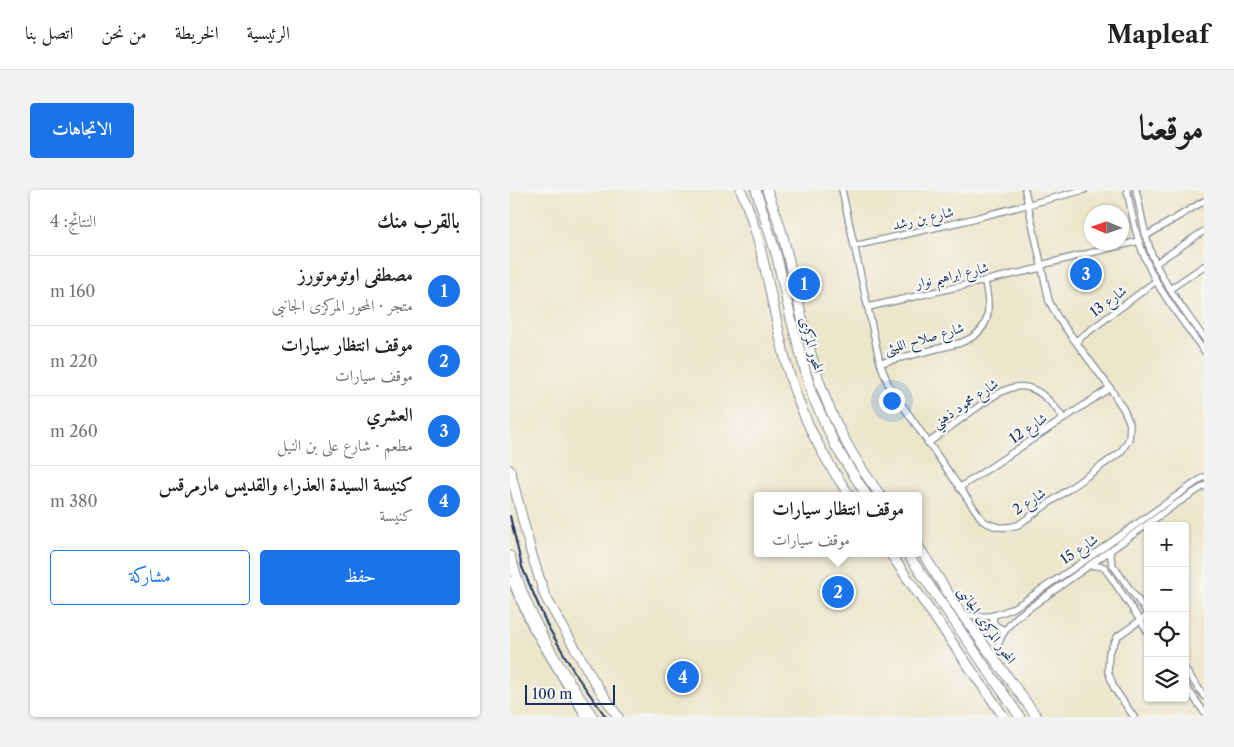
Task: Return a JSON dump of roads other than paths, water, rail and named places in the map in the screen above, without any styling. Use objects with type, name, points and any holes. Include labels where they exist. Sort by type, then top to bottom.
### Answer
[{"type":"main road","name":"المحور المركزى","points":[[740,190],[758,244],[781,342],[796,393],[823,453],[846,492]]},
{"type":"main road","name":"المحور المركزى","points":[[756,190],[768,223],[808,382],[823,421],[836,447],[864,492]]},
{"type":"main road","points":[[767,190],[782,232],[822,388],[850,450],[864,474],[878,492]]},
{"type":"main road","points":[[773,307],[777,308],[782,304],[782,282]]},
{"type":"main road","points":[[781,342],[780,322],[785,317],[791,319]]},
{"type":"main road","points":[[510,470],[531,552],[546,596],[586,668],[618,717]]},
{"type":"main road","name":"المحور المركزى الجانبى","points":[[922,552],[960,612],[1037,717]]},
{"type":"main road","points":[[510,556],[522,592],[541,636],[593,717]]},
{"type":"main road","points":[[893,557],[1004,717]]},
{"type":"main road","points":[[909,557],[1020,717]]},
{"type":"street","name":"شارع 2","points":[[842,190],[880,363],[892,391],[983,521],[994,527],[1006,528],[1018,525],[1121,452],[1129,439],[1130,424],[1124,410],[1110,388],[1058,318],[1049,301],[1025,190]]},
{"type":"street","name":"شارع بن رشد","points":[[854,246],[964,221],[1084,190]]},
{"type":"street","points":[[1127,190],[1146,261],[1156,281],[1204,351]]},
{"type":"street","points":[[1136,190],[1146,236],[1156,263],[1171,290],[1204,338]]},
{"type":"street","points":[[1146,236],[1204,201]]},
{"type":"street","points":[[1156,263],[1204,231]]},
{"type":"street","name":"شارع ابراهيم نوار","points":[[868,307],[985,281],[1139,240]]},
{"type":"street","points":[[1166,296],[1171,290],[1204,266]]},
{"type":"street","name":"شارع صلاح الليثى","points":[[880,363],[960,343],[979,333],[989,314],[985,281]]},
{"type":"street","name":"شارع 13","points":[[1076,341],[1156,281]]},
{"type":"street","name":"شارع محمود ذهني","points":[[928,443],[997,393],[1012,387],[1028,387],[1042,393],[1054,404],[1064,418]]},
{"type":"street","name":"شارع 12","points":[[959,488],[1110,388]]},
{"type":"street","name":"شارع 15","points":[[995,660],[996,648],[1005,630],[1018,616],[1110,551],[1126,536],[1204,477]]},
{"type":"street","name":"شارع 15","points":[[960,612],[970,616],[985,617],[1006,611],[1204,486]]},
{"type":"street","points":[[1110,551],[1112,564],[1147,612]]},
{"type":"street","points":[[1090,565],[1104,567],[1144,626]]},
{"type":"street","points":[[510,579],[532,628],[585,717]]},
{"type":"street","points":[[994,615],[996,626],[1005,630]]},
{"type":"street","points":[[1134,717],[1114,688],[1108,671],[1110,652],[1118,636],[1144,617]]},
{"type":"street","points":[[1189,675],[1204,696]]},
{"type":"street","points":[[1189,691],[1204,712]]},
{"type":"railway","points":[[510,516],[522,567],[547,625],[576,675],[606,717]]},
{"type":"place","name":"العشري","points":[[1086,274]]},
{"type":"place","name":"مصطفى اوتوموتورز","points":[[804,284]]},
{"type":"place","name":"موقف انتظار سيارات","points":[[838,592]]},
{"type":"place","name":"كنيسة السيدة العذراء والقديس مارمرقس","points":[[683,677]]}]
